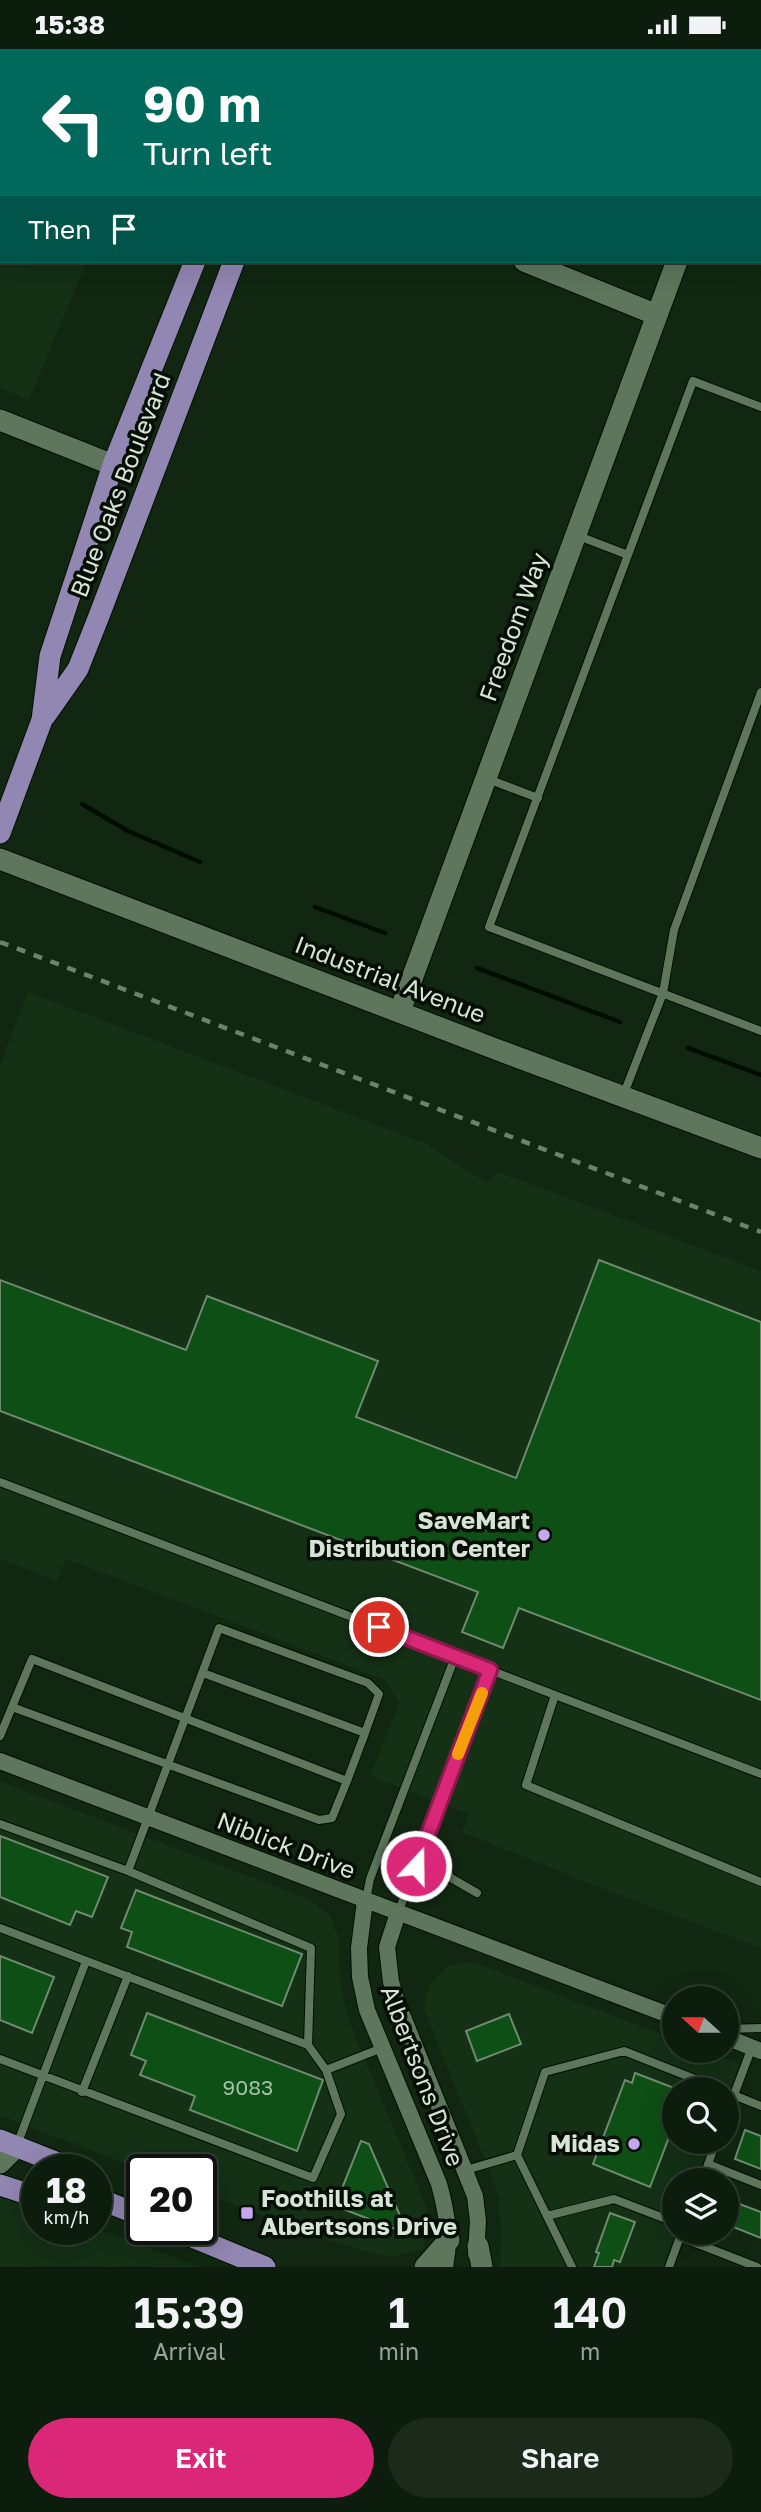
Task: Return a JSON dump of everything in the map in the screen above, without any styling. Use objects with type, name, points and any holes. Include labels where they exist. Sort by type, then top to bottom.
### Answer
[{"type":"main road","name":"Blue Oaks Boulevard","points":[[0,832],[42,720],[50,656],[113,465],[194,263]]},
{"type":"main road","name":"Blue Oaks Boulevard","points":[[42,720],[78,669],[233,263]]},
{"type":"main road","points":[[9,2143],[36,2154]]},
{"type":"main road","points":[[0,2185],[21,2192]]},
{"type":"main road","points":[[212,2245],[265,2267]]},
{"type":"street","points":[[529,263],[657,315]]},
{"type":"street","name":"Freedom Way","points":[[400,1011],[676,263]]},
{"type":"street","points":[[0,420],[113,465]]},
{"type":"street","name":"Industrial Avenue","points":[[0,859],[761,1148]]},
{"type":"street","name":"Niblick Drive","points":[[0,1761],[662,2012]]},
{"type":"street","name":"Albertsons Drive","points":[[365,1901],[359,1948],[360,1977],[367,2010],[439,2184],[448,2213],[449,2240],[445,2267]]},
{"type":"street","name":"Albertsons Drive","points":[[398,1913],[387,1947],[391,1982],[475,2196],[480,2256],[473,2267]]},
{"type":"street","points":[[739,2042],[757,2049]]},
{"type":"street","points":[[0,2163],[9,2143]]},
{"type":"street","points":[[425,2267],[449,2240]]},
{"type":"lane","points":[[761,407],[693,381],[489,927],[761,1031]]},
{"type":"lane","points":[[576,535],[628,555]]},
{"type":"lane","points":[[623,1096],[663,993],[674,930],[761,692]]},
{"type":"lane","points":[[486,778],[538,798]]},
{"type":"lane","points":[[0,1482],[761,1774]]},
{"type":"lane","points":[[12,1707],[169,1763],[319,1820],[332,1818],[379,1694],[368,1683],[219,1628],[169,1763],[147,1817],[128,1871]]},
{"type":"lane","points":[[365,1901],[370,1879],[455,1657]]},
{"type":"lane","points":[[0,1736],[32,1659],[347,1781]]},
{"type":"lane","points":[[398,1913],[490,1670]]},
{"type":"lane","points":[[202,1673],[365,1733]]},
{"type":"lane","points":[[555,1695],[526,1785],[761,1882]]},
{"type":"lane","points":[[0,1824],[128,1871],[311,1948],[308,2045]]},
{"type":"lane","points":[[425,1843],[451,1878],[477,1893]]},
{"type":"lane","points":[[0,1928],[308,2045],[326,2070],[341,2114],[313,2178],[0,2059]]},
{"type":"lane","points":[[9,2143],[43,2075],[86,1961]]},
{"type":"lane","points":[[82,2092],[128,1976]]},
{"type":"lane","points":[[739,2029],[761,2028]]},
{"type":"lane","points":[[326,2070],[382,2048]]},
{"type":"lane","points":[[739,2079],[757,2049]]},
{"type":"lane","points":[[572,2267],[517,2155],[545,2072],[624,2051],[690,2077]]},
{"type":"lane","points":[[739,2097],[761,2106]]},
{"type":"lane","points":[[707,2168],[712,2154]]},
{"type":"lane","points":[[466,2170],[517,2155]]},
{"type":"lane","points":[[708,2164],[761,2185]]},
{"type":"lane","points":[[547,2216],[614,2199],[662,2217]]},
{"type":"lane","points":[[669,2267],[677,2245]]},
{"type":"lane","points":[[704,2245],[755,2267]]},
{"type":"shaded area","points":[[0,263],[86,263],[29,400],[0,388]]},
{"type":"shaded area","points":[[28,992],[427,1144],[487,1183],[499,1172],[761,1271],[761,1948],[462,1832],[469,1814],[370,1776],[399,1703],[385,1680],[66,1559],[57,1581],[0,1559],[0,1065]]},
{"type":"shaded area","points":[[0,1781],[311,1900],[330,1915],[338,1936],[343,1999],[351,2026],[427,2208],[424,2249],[389,2257],[326,2240],[217,2198],[217,2154],[126,2154],[126,2164],[112,2159],[112,2154],[100,2154],[0,2116]]},
{"type":"shaded area","points":[[465,1962],[479,1964],[662,2034],[662,2063],[740,2064],[735,2077],[662,2077],[662,2154],[706,2154],[700,2168],[662,2168],[662,2245],[671,2245],[663,2267],[500,2267],[498,2196],[425,2012],[425,1997],[430,1985],[448,1966]]},
{"type":"shaded area","points":[[0,2192],[21,2200],[21,2245],[112,2245],[112,2234],[126,2239],[126,2245],[141,2245],[199,2267],[0,2267]]},
{"type":"building","name":"SaveMart Distribution Center","points":[[599,1260],[761,1322],[761,1700],[519,1608],[503,1648],[462,1632],[478,1592],[0,1411],[0,1280],[186,1350],[207,1296],[378,1361],[356,1417],[516,1478]]},
{"type":"building","points":[[0,1836],[108,1877],[92,1917],[76,1911],[70,1925],[0,1897]]},
{"type":"building","points":[[136,1890],[302,1954],[282,2006],[127,1947],[132,1932],[121,1928]]},
{"type":"building","points":[[0,1956],[54,1977],[32,2033],[0,2020]]},
{"type":"building","points":[[147,2013],[323,2080],[297,2151],[190,2110],[195,2096],[140,2075],[146,2061],[131,2055]]},
{"type":"building","points":[[509,2014],[521,2044],[477,2061],[466,2031]]},
{"type":"building","name":"Midas","points":[[635,2073],[662,2083],[663,2154],[650,2187],[593,2164],[625,2080],[632,2083]]},
{"type":"building","points":[[745,2130],[761,2136],[761,2169],[735,2159],[739,2154]]},
{"type":"building","points":[[361,2141],[369,2144],[408,2234],[335,2206]]},
{"type":"building","points":[[739,2204],[761,2212],[761,2238],[739,2229]]},
{"type":"building","points":[[610,2213],[635,2222],[620,2262],[614,2260],[612,2267],[594,2267],[599,2253],[596,2252]]},
{"type":"waterway","points":[[82,804],[128,831],[200,862]]},
{"type":"waterway","points":[[315,907],[385,933]]},
{"type":"waterway","points":[[477,968],[620,1022]]},
{"type":"waterway","points":[[688,1048],[761,1075]]},
{"type":"railway","points":[[0,942],[761,1232]]},
{"type":"slow traffic","points":[[458,1754],[482,1693]]},
{"type":"place","name":"SaveMart Distribution Center","points":[[544,1535]]},
{"type":"place","name":"Midas","points":[[634,2144]]},
{"type":"place","name":"Foothills at Albertsons Drive","points":[[247,2213]]},
{"type":"route","points":[[379,1627],[490,1670],[416,1866]]}]
